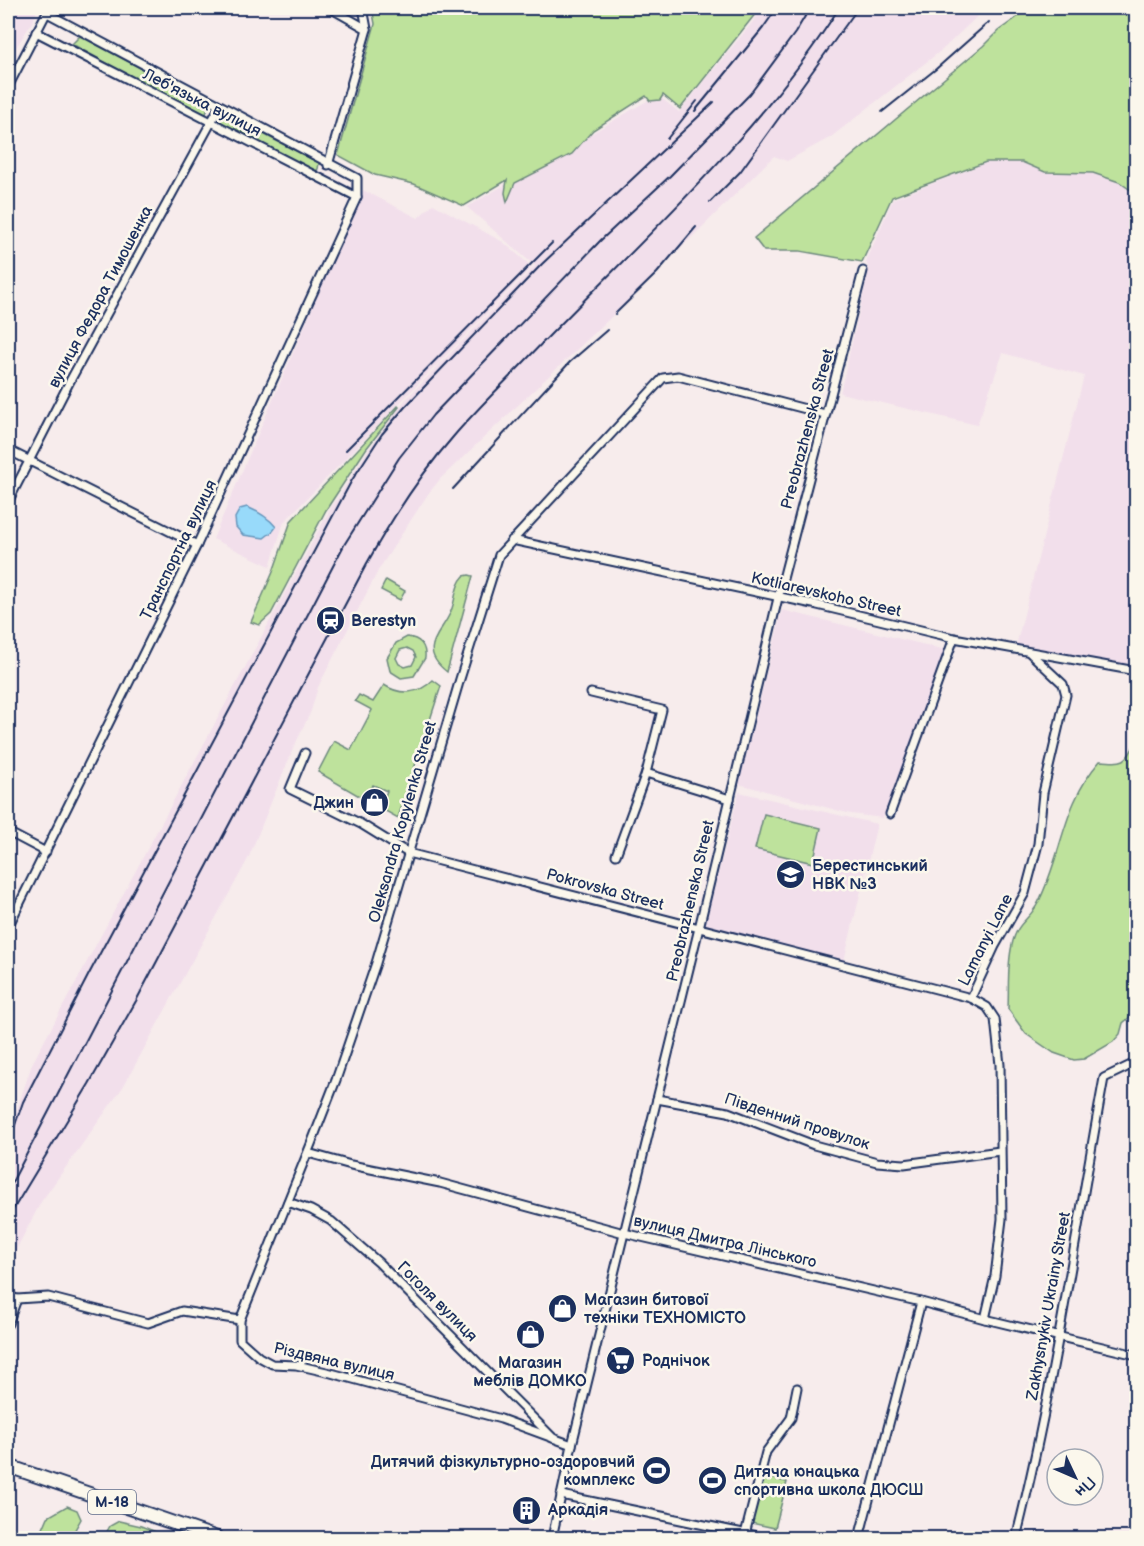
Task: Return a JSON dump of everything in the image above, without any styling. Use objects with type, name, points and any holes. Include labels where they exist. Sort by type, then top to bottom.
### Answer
[{"type":"highway","name":"М-18","points":[[8,1466],[217,1539]]},
{"type":"street","points":[[330,8],[367,29]]},
{"type":"street","points":[[328,165],[367,29],[363,8]]},
{"type":"street","points":[[8,87],[48,10]]},
{"type":"street","name":"Леб'язька вулиця","points":[[48,10],[328,165],[357,178]]},
{"type":"street","name":"Леб'язька вулиця","points":[[36,32],[357,197]]},
{"type":"street","name":"вулиця Федора Тимошенка","points":[[8,502],[220,106]]},
{"type":"street","name":"Транспортна вулиця","points":[[8,927],[197,546],[357,197],[357,178]]},
{"type":"street","name":"Preobrazhenska Street","points":[[552,1539],[572,1445],[778,598],[863,272]]},
{"type":"street","name":"Oleksandra Kopylenka Street","points":[[240,1320],[336,1080],[376,963],[499,555],[663,378],[678,376],[825,414]]},
{"type":"street","points":[[8,450],[197,546]]},
{"type":"street","name":"Kotliarevskoho Street","points":[[512,540],[954,638],[1136,671]]},
{"type":"street","points":[[890,814],[954,638]]},
{"type":"street","name":"Lamanyi Lane","points":[[985,1319],[995,1276],[1002,1220],[1000,1065],[995,1019],[987,1006],[971,998],[995,946],[1025,893],[1038,844],[1043,793],[1066,695],[1066,688],[1063,684],[1030,652]]},
{"type":"street","points":[[591,693],[662,710],[646,773],[616,855]]},
{"type":"street","name":"Pokrovska Street","points":[[305,753],[290,789],[361,824],[408,853],[971,998]]},
{"type":"street","points":[[646,773],[730,799]]},
{"type":"street","points":[[8,832],[46,852]]},
{"type":"street","name":"Zakhysnykiv Ukrainy Street","points":[[1016,1539],[1058,1336],[1104,1078],[1131,1065],[1137,1065]]},
{"type":"street","name":"Південний провулок","points":[[657,1099],[728,1112],[814,1145],[877,1162],[904,1164],[1000,1151]]},
{"type":"street","name":"вулиця Дмитра Лінського","points":[[308,1153],[351,1165],[440,1183],[624,1233],[1137,1355]]},
{"type":"street","name":"Гоголя вулиця","points":[[288,1202],[331,1221],[378,1262],[554,1440]]},
{"type":"street","points":[[8,1296],[17,1299],[48,1297],[148,1323],[182,1311],[240,1320]]},
{"type":"street","points":[[8,1324],[17,1299]]},
{"type":"street","points":[[859,1539],[921,1302]]},
{"type":"street","name":"Різдвяна вулиця","points":[[240,1320],[240,1340],[258,1357],[272,1364],[296,1365],[331,1373],[501,1419],[572,1445]]},
{"type":"street","points":[[745,1534],[766,1452],[791,1418],[797,1388]]},
{"type":"street","points":[[561,1495],[767,1539]]},
{"type":"shaded area","points":[[8,8],[38,8],[33,21],[8,60]]},
{"type":"shaded area","points":[[764,8],[986,8],[943,49],[831,137],[787,161],[774,156],[606,322],[441,478],[428,494],[379,569],[318,687],[311,711],[248,859],[123,1087],[41,1202],[8,1265],[8,1137],[32,1064],[329,511],[368,450],[406,399],[535,266],[467,207],[657,95],[679,112]]},
{"type":"shaded area","points":[[1001,157],[1118,172],[1136,190],[1136,657],[1124,665],[1016,646],[1084,376],[1003,353],[977,425],[840,393],[869,270],[866,262],[893,199]]},
{"type":"shaded area","points":[[363,190],[418,218],[433,204],[503,242],[532,267],[284,522],[270,566],[213,539]]},
{"type":"shaded area","points":[[782,610],[946,650],[883,818],[851,814],[739,784]]},
{"type":"shaded area","name":"Берестинський НВК №3","points":[[739,792],[877,824],[844,961],[705,925]]},
{"type":"green space","points":[[372,8],[760,8],[680,109],[663,95],[660,100],[650,101],[646,96],[593,130],[572,154],[515,183],[507,202],[505,193],[507,180],[464,206],[414,184],[375,175],[338,155],[375,24]]},
{"type":"green space","points":[[1030,8],[1136,8],[1136,190],[1132,191],[1119,182],[1093,173],[1045,172],[1022,162],[986,162],[892,197],[862,262],[800,251],[764,251],[754,238],[998,31]]},
{"type":"green space","points":[[80,36],[208,104],[206,115],[189,109],[72,44]]},
{"type":"green space","points":[[221,112],[319,163],[318,169],[314,173],[216,121]]},
{"type":"green space","points":[[398,406],[366,449],[326,510],[271,614],[259,625],[251,622],[273,572],[291,521]]},
{"type":"green space","points":[[464,576],[473,576],[447,672],[433,656],[432,648],[451,611],[459,584]]},
{"type":"green space","points":[[386,580],[405,591],[400,600],[381,590]]},
{"type":"green space","points":[[407,637],[419,641],[423,646],[425,658],[414,676],[401,678],[390,671],[387,658],[396,643]],"holes":[[[407,648],[413,651],[416,657],[412,665],[405,667],[399,664],[396,658],[400,650]]]},
{"type":"green space","points":[[433,680],[441,686],[398,818],[380,808],[387,791],[373,785],[366,800],[318,772],[334,741],[351,750],[372,710],[355,701],[359,695],[373,702],[384,685],[397,691],[410,692],[428,685]]},
{"type":"green space","points":[[1136,741],[1136,877],[1133,882],[1136,922],[1136,1016],[1131,1016],[1123,1023],[1120,1034],[1113,1042],[1084,1059],[1074,1060],[1054,1053],[1026,1034],[1008,1009],[1010,953],[1017,931],[1035,909],[1046,885],[1070,812],[1087,777],[1100,761],[1114,762],[1127,758]]},
{"type":"green space","points":[[764,814],[821,828],[813,863],[755,849]]},
{"type":"green space","points":[[762,1476],[787,1482],[775,1528],[751,1523]]},
{"type":"green space","points":[[67,1506],[77,1510],[81,1519],[72,1538],[39,1538],[48,1517]]},
{"type":"green space","points":[[119,1521],[141,1526],[171,1538],[107,1538],[105,1535],[110,1526]]},
{"type":"water","points":[[247,507],[270,520],[276,527],[273,531],[264,538],[243,535],[236,527],[235,518],[240,509]]},
{"type":"railway","points":[[695,111],[777,8]]},
{"type":"railway","points":[[8,1190],[344,545],[399,458],[433,415],[601,240],[670,176],[750,94],[795,33],[810,8]]},
{"type":"railway","points":[[8,1218],[136,1001],[366,565],[406,499],[429,467],[471,417],[691,192],[731,148],[806,57],[839,8]]},
{"type":"railway","points":[[710,202],[740,172],[858,8]]},
{"type":"railway","points":[[882,112],[936,69],[989,22]]},
{"type":"railway","points":[[667,139],[697,101]]},
{"type":"railway","points":[[8,1145],[23,1102],[89,974],[352,480],[382,434],[542,264],[714,102]]},
{"type":"railway","points":[[615,314],[657,273],[696,227]]},
{"type":"railway","points":[[346,450],[552,243]]},
{"type":"railway","points":[[453,489],[570,362],[607,330]]},
{"type":"place","name":"Berestyn","points":[[330,621]]},
{"type":"place","name":"Джин","points":[[375,803]]},
{"type":"place","name":"Берестинський НВК №3","points":[[791,875]]},
{"type":"place","name":"Магазин битової техніки ТЕХНОМІСТО","points":[[563,1309]]},
{"type":"place","name":"Магазин меблів ДОМКО","points":[[530,1335]]},
{"type":"place","name":"Роднічок","points":[[621,1361]]},
{"type":"place","name":"Дитячий фізкультурно-оздоровчий комплекс","points":[[656,1471]]},
{"type":"place","name":"Дитяча юнацька спортивна школа ДЮСШ","points":[[713,1481]]},
{"type":"place","name":"Аркадія","points":[[527,1510]]}]
